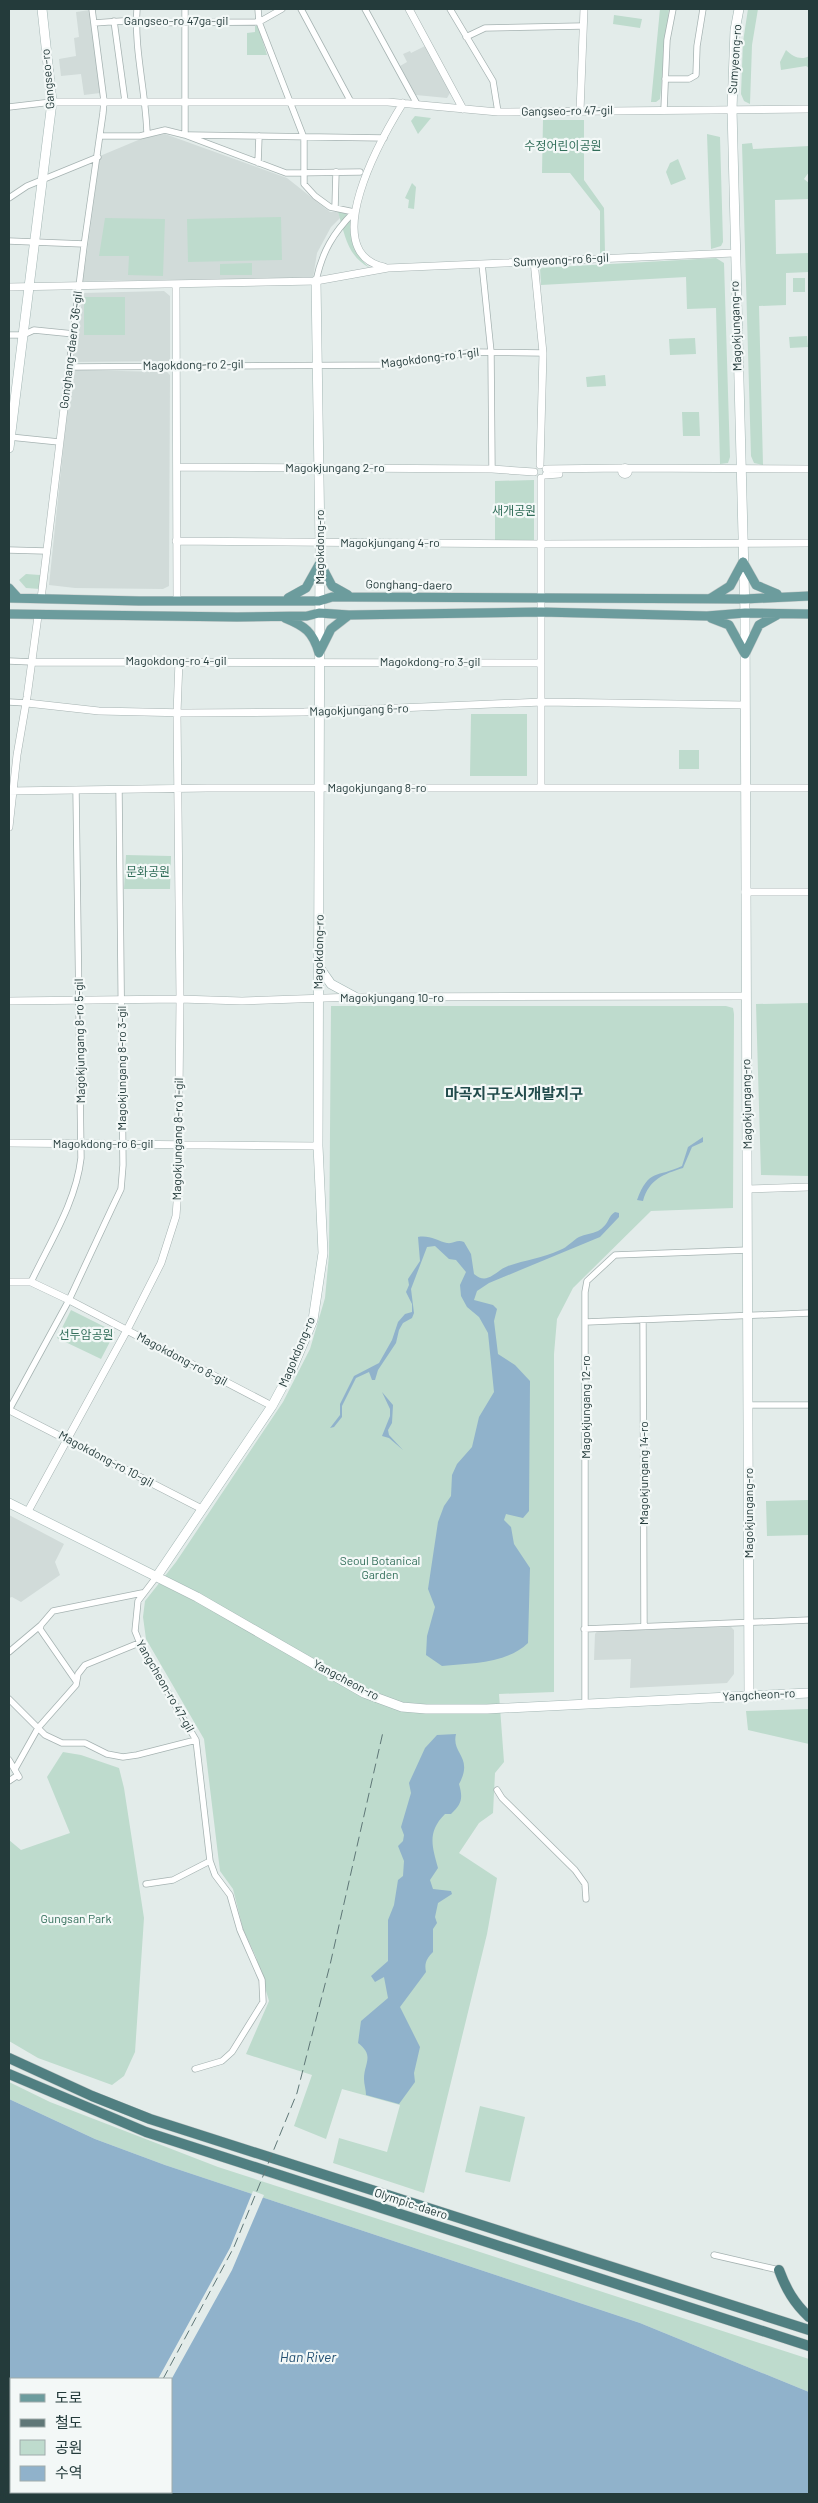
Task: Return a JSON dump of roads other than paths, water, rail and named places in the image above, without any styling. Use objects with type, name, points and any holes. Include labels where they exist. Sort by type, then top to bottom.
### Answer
[{"type":"highway","name":"Olympic-daero","points":[[9,2058],[92,2096],[150,2119],[809,2330]]},
{"type":"highway","name":"Olympic-daero","points":[[9,2074],[146,2132],[809,2346]]},
{"type":"highway","points":[[779,2270],[787,2290],[798,2306],[809,2317]]},
{"type":"main road","name":"Gangseo-ro","points":[[9,448],[52,102],[42,9]]},
{"type":"main road","name":"Sumyeong-ro","points":[[732,109],[733,64],[739,9]]},
{"type":"main road","name":"Magokjungang-ro","points":[[732,109],[734,252],[745,599],[749,1696]]},
{"type":"main road","name":"Magokdong-ro","points":[[157,1576],[272,1406],[293,1367],[314,1313],[323,1253],[318,1146],[320,469],[316,281]]},
{"type":"main road","points":[[744,562],[756,585],[784,596]]},
{"type":"main road","points":[[711,598],[730,586],[744,562]]},
{"type":"main road","points":[[320,563],[332,586],[351,597]]},
{"type":"main road","points":[[286,599],[306,588],[320,563]]},
{"type":"main road","points":[[9,588],[14,598]]},
{"type":"main road","name":"Gonghang-daero","points":[[14,598],[177,600],[319,600],[332,597],[745,599],[809,596]]},
{"type":"main road","points":[[11,616],[282,616],[319,613],[349,615],[541,612],[707,616],[745,613],[809,614]]},
{"type":"main road","points":[[745,654],[758,625],[780,614]]},
{"type":"main road","points":[[319,657],[331,629],[349,615]]},
{"type":"main road","points":[[282,616],[305,627],[315,640],[319,657]]},
{"type":"main road","points":[[707,616],[729,625],[745,654]]},
{"type":"main road","points":[[319,967],[331,984],[355,997]]},
{"type":"main road","name":"Yangcheon-ro","points":[[9,1504],[157,1576],[364,1693],[396,1705],[426,1710],[487,1710],[809,1693]]},
{"type":"street","points":[[92,9],[104,101]]},
{"type":"street","points":[[137,9],[136,23],[146,102],[147,134]]},
{"type":"street","points":[[185,9],[185,135]]},
{"type":"street","points":[[258,9],[259,22],[304,138],[304,184],[327,205],[354,212]]},
{"type":"street","points":[[259,22],[282,9]]},
{"type":"street","points":[[301,9],[351,102]]},
{"type":"street","points":[[365,9],[416,104]]},
{"type":"street","points":[[409,9],[463,109]]},
{"type":"street","points":[[450,9],[493,80],[498,112]]},
{"type":"street","points":[[580,111],[584,9]]},
{"type":"street","points":[[664,110],[667,40],[673,9]]},
{"type":"street","points":[[665,79],[689,79],[696,75],[696,46],[703,9]]},
{"type":"street","points":[[114,21],[125,101]]},
{"type":"street","name":"Gangseo-ro 47ga-gil","points":[[94,23],[114,21],[136,23],[259,22]]},
{"type":"street","points":[[466,37],[484,28],[582,26]]},
{"type":"street","name":"Gonghang-daero 36-gil","points":[[41,599],[45,551],[84,244],[101,136],[104,101]]},
{"type":"street","name":"Gangseo-ro 47-gil","points":[[52,102],[351,102],[416,104],[498,112],[809,109]]},
{"type":"street","points":[[9,107],[52,102]]},
{"type":"street","points":[[388,268],[365,260],[358,248],[354,212],[358,195],[384,138],[403,104]]},
{"type":"street","points":[[101,136],[140,136],[165,130],[185,135],[286,173],[360,172]]},
{"type":"street","points":[[185,135],[384,138]]},
{"type":"street","points":[[258,163],[259,136]]},
{"type":"street","points":[[9,198],[17,191],[43,179],[98,157]]},
{"type":"street","points":[[335,208],[336,172]]},
{"type":"street","points":[[316,281],[326,247],[335,232],[354,212]]},
{"type":"street","points":[[9,241],[84,244]]},
{"type":"street","name":"Sumyeong-ro 6-gil","points":[[388,268],[734,252]]},
{"type":"street","points":[[534,261],[543,353],[541,788]]},
{"type":"street","points":[[482,264],[491,352],[492,469]]},
{"type":"street","points":[[9,287],[316,281],[388,268]]},
{"type":"street","points":[[176,285],[178,365],[177,600]]},
{"type":"street","points":[[9,335],[23,335],[34,330],[74,334]]},
{"type":"street","name":"Magokdong-ro 1-gil","points":[[317,364],[395,365],[455,353],[543,353]]},
{"type":"street","name":"Magokdong-ro 2-gil","points":[[69,367],[317,364]]},
{"type":"street","points":[[10,437],[60,442]]},
{"type":"street","name":"Magokjungang 2-ro","points":[[177,467],[492,469],[534,472],[535,468],[543,472]]},
{"type":"street","points":[[543,472],[809,469]]},
{"type":"street","name":"Magokjungang 4-ro","points":[[176,541],[543,544],[743,542]]},
{"type":"street","points":[[743,542],[809,543]]},
{"type":"street","points":[[9,550],[45,551]]},
{"type":"street","points":[[9,827],[11,791],[26,704],[38,616]]},
{"type":"street","name":"Magokdong-ro 3-gil","points":[[319,657],[541,663]]},
{"type":"street","name":"Magokdong-ro 4-gil","points":[[32,662],[179,661],[319,657]]},
{"type":"street","points":[[9,661],[32,662]]},
{"type":"street","points":[[178,789],[177,713],[179,661]]},
{"type":"street","points":[[9,702],[26,704]]},
{"type":"street","name":"Magokjungang 6-ro","points":[[26,704],[99,711],[177,713],[320,712],[542,702],[745,705]]},
{"type":"street","name":"Magokjungang 8-ro","points":[[11,791],[319,788],[809,788]]},
{"type":"street","name":"Magokjungang 8-ro 1-gil","points":[[27,1513],[127,1330],[161,1263],[171,1237],[176,1216],[178,1189],[180,999],[178,789]]},
{"type":"street","name":"Magokjungang 8-ro 5-gil","points":[[31,1282],[79,1176],[81,1144],[76,790]]},
{"type":"street","name":"Magokjungang 8-ro 3-gil","points":[[9,1410],[69,1300],[121,1189],[123,1144],[119,790]]},
{"type":"street","points":[[745,892],[809,892]]},
{"type":"street","name":"Magokjungang 10-ro","points":[[9,1001],[180,999],[242,1001],[355,997],[745,996]]},
{"type":"street","name":"Magokdong-ro 6-gil","points":[[9,1143],[318,1146]]},
{"type":"street","points":[[748,1189],[809,1187]]},
{"type":"street","name":"Magokjungang 12-ro","points":[[586,1704],[584,1629],[585,1292],[588,1281],[615,1255],[748,1250]]},
{"type":"street","name":"Magokdong-ro 8-gil","points":[[9,1282],[31,1282],[272,1406]]},
{"type":"street","points":[[586,1322],[809,1313]]},
{"type":"street","name":"Magokjungang 14-ro","points":[[643,1321],[644,1626]]},
{"type":"street","points":[[748,1405],[809,1404]]},
{"type":"street","name":"Magokdong-ro 10-gil","points":[[9,1410],[202,1509]]},
{"type":"street","name":"Yangcheon-ro 47-gil","points":[[157,1576],[142,1593],[138,1601],[135,1632],[139,1643],[196,1740],[210,1861],[215,1876],[230,1895],[240,1930],[262,1980],[263,2002],[232,2052],[222,2061],[195,2069]]},
{"type":"street","points":[[9,1652],[41,1625],[53,1612],[142,1593]]},
{"type":"street","points":[[584,1629],[809,1620]]},
{"type":"street","points":[[41,1625],[40,1629],[76,1681]]},
{"type":"street","points":[[15,1769],[38,1728],[76,1685],[76,1681],[85,1665],[139,1643]]},
{"type":"street","points":[[9,1699],[45,1735],[62,1742],[85,1743],[107,1754],[123,1757],[137,1755],[196,1740]]},
{"type":"street","points":[[9,1760],[19,1776],[9,1782]]},
{"type":"street","points":[[497,1790],[502,1798],[575,1870],[585,1884],[586,1899]]},
{"type":"street","points":[[146,1884],[173,1880],[210,1861]]},
{"type":"street","points":[[714,2255],[779,2270]]},
{"type":"water","points":[[703,1137],[703,1142],[692,1147],[683,1168],[658,1178],[649,1187],[643,1201],[637,1200],[641,1190],[650,1178],[682,1166],[688,1147]]},
{"type":"water","points":[[615,1212],[619,1213],[619,1217],[600,1237],[489,1283],[477,1291],[474,1300],[493,1305],[497,1309],[494,1321],[498,1354],[515,1365],[530,1381],[529,1511],[523,1518],[506,1514],[504,1520],[511,1527],[514,1544],[530,1568],[528,1643],[519,1650],[499,1659],[442,1666],[426,1655],[427,1636],[435,1607],[428,1589],[438,1522],[444,1506],[451,1496],[452,1475],[457,1464],[472,1447],[479,1417],[494,1392],[488,1333],[479,1317],[467,1307],[461,1296],[460,1285],[466,1272],[456,1260],[449,1259],[435,1246],[427,1247],[411,1289],[414,1313],[412,1318],[403,1323],[396,1343],[378,1370],[375,1380],[372,1380],[369,1372],[356,1378],[342,1406],[342,1417],[334,1427],[330,1428],[340,1415],[340,1404],[354,1376],[379,1363],[392,1340],[398,1322],[405,1314],[412,1312],[412,1304],[406,1292],[409,1285],[408,1279],[420,1261],[418,1237],[430,1237],[447,1243],[464,1242],[471,1254],[474,1274],[479,1277],[488,1278],[508,1266],[554,1253],[579,1237],[598,1231],[605,1226]]},
{"type":"water","points":[[382,1392],[393,1405],[392,1423],[388,1430],[389,1435],[403,1450],[389,1438],[382,1436],[390,1416],[390,1409]]},
{"type":"water","points":[[456,1734],[456,1746],[464,1768],[459,1784],[461,1800],[455,1810],[451,1814],[445,1814],[435,1827],[433,1846],[438,1868],[430,1880],[433,1889],[451,1891],[452,1894],[438,1903],[435,1917],[437,1923],[433,1929],[433,1952],[425,1966],[426,1972],[400,2007],[420,2047],[414,2073],[415,2082],[399,2104],[366,2095],[364,2073],[367,2056],[358,2043],[361,2021],[388,1998],[384,1977],[375,1982],[371,1976],[388,1961],[388,1920],[394,1905],[398,1880],[403,1876],[404,1861],[398,1846],[403,1841],[404,1835],[401,1827],[411,1793],[409,1783],[425,1748],[437,1735]]},
{"type":"water","name":"Han River","points":[[9,2099],[95,2139],[165,2165],[640,2323],[809,2392],[809,2494],[9,2494]]},
{"type":"railway","points":[[164,2378],[234,2247],[297,2093],[330,1965],[383,1732]]},
{"type":"district","name":"마곡지구도시개발지구","points":[[514,1094]]},
{"type":"park label","name":"수정어린이공원","points":[[563,146]]},
{"type":"park label","name":"새개공원","points":[[514,511]]},
{"type":"park label","name":"문화공원","points":[[148,872]]},
{"type":"park label","name":"선두암공원","points":[[86,1335]]},
{"type":"park label","name":"Seoul Botanical Garden","points":[[380,1568]]},
{"type":"park label","name":"Gungsan Park","points":[[76,1919]]}]
